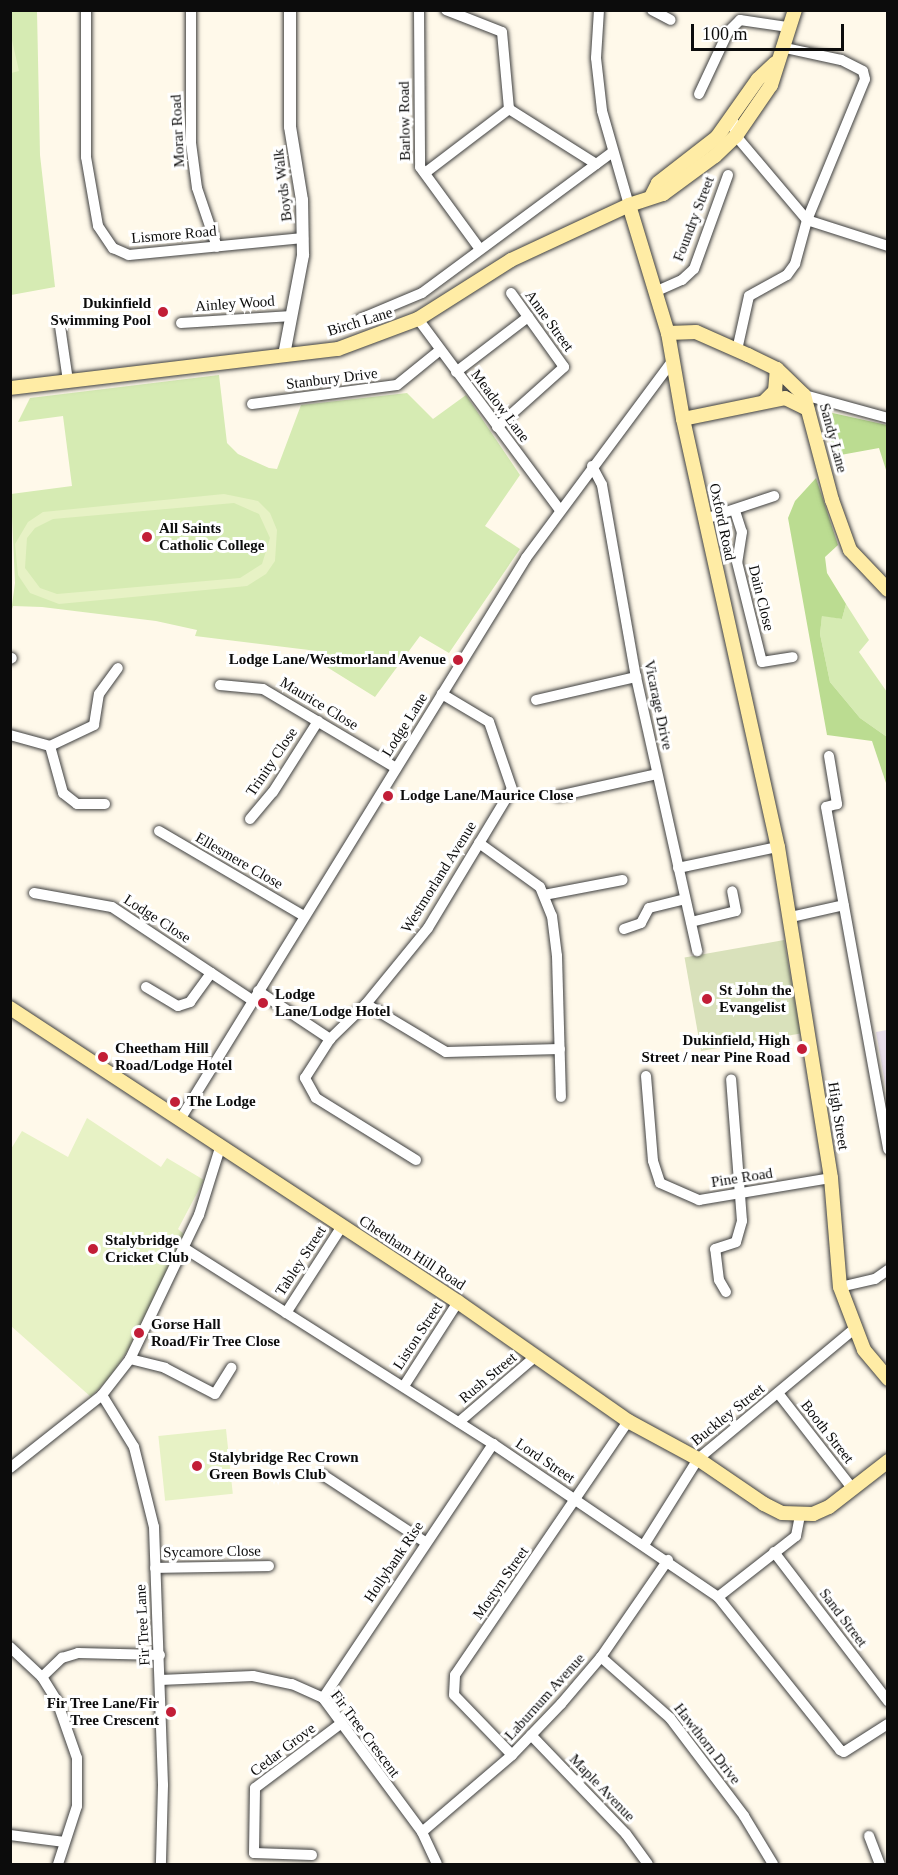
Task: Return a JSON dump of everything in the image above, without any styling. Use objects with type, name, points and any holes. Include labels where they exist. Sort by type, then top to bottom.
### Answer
[{"type":"main road","points":[[775,63],[795,10]]},
{"type":"main road","name":"Birch Lane","points":[[652,195],[658,183],[702,151],[732,116],[758,79],[775,63]]},
{"type":"main road","name":"Birch Lane","points":[[10,388],[338,349],[418,319],[511,260],[652,195],[663,194],[715,156],[736,136],[771,85],[775,63]]},
{"type":"main road","name":"Oxford Road","points":[[629,205],[668,333],[683,419],[778,847]]},
{"type":"main road","name":"Sandy Lane","points":[[668,333],[696,332],[737,350],[777,369],[804,395],[832,500],[850,550],[888,590]]},
{"type":"main road","points":[[764,402],[775,391],[777,369]]},
{"type":"main road","points":[[683,419],[784,398],[808,409]]},
{"type":"main road","name":"High Street","points":[[778,847],[791,916],[831,1178],[840,1287],[854,1329],[888,1379]]},
{"type":"main road","name":"Cheetham Hill Road","points":[[10,1008],[181,1118],[458,1302],[628,1421],[698,1459],[782,1514],[800,1516]]},
{"type":"main road","points":[[800,1516],[829,1507],[888,1461]]},
{"type":"street","name":"Lismore Road","points":[[86,10],[86,157],[98,226],[113,249],[129,255],[303,238]]},
{"type":"street","name":"Morar Road","points":[[191,10],[191,143],[197,188],[217,247]]},
{"type":"street","name":"Boyds Walk","points":[[284,355],[303,238],[291,127],[290,10]]},
{"type":"street","name":"Barlow Road","points":[[419,10],[420,167],[480,248]]},
{"type":"street","points":[[446,10],[502,32],[509,109]]},
{"type":"street","points":[[599,10],[596,58],[602,111],[611,153],[629,205]]},
{"type":"street","points":[[652,10],[671,20]]},
{"type":"street","points":[[699,94],[728,33],[740,20],[788,27]]},
{"type":"street","points":[[737,350],[749,296],[787,275],[795,264],[807,220],[865,79],[863,71],[841,60],[781,47]]},
{"type":"street","points":[[425,173],[509,109]]},
{"type":"street","points":[[509,109],[596,164]]},
{"type":"street","points":[[732,116],[736,136],[807,220],[888,246]]},
{"type":"street","name":"Birch Lane","points":[[360,319],[422,293],[611,153]]},
{"type":"street","name":"Foundry Street","points":[[657,291],[682,280],[694,269],[728,175]]},
{"type":"street","name":"Anne Street","points":[[496,427],[564,368],[510,293]]},
{"type":"street","name":"Ainley Wood","points":[[181,323],[292,316]]},
{"type":"street","points":[[456,372],[528,317]]},
{"type":"street","name":"Meadow Lane","points":[[418,319],[559,509]]},
{"type":"street","points":[[60,326],[68,381]]},
{"type":"street","name":"Stanbury Drive","points":[[252,404],[397,385],[440,350]]},
{"type":"street","name":"Lodge Lane","points":[[181,1118],[304,916],[559,509],[673,360]]},
{"type":"street","points":[[804,395],[888,418]]},
{"type":"street","name":"Vicarage Drive","points":[[592,466],[602,485],[636,677],[697,951]]},
{"type":"street","points":[[705,519],[735,511],[774,496]]},
{"type":"street","name":"Dain Close","points":[[735,511],[742,532],[736,562],[762,662],[793,657]]},
{"type":"street","points":[[10,735],[50,746],[94,724],[99,694],[118,668]]},
{"type":"street","points":[[536,700],[636,677]]},
{"type":"street","name":"Maurice Close","points":[[220,685],[263,689],[396,768]]},
{"type":"street","name":"Westmorland Avenue","points":[[416,1160],[316,1098],[305,1078],[330,1039],[366,1004],[428,928],[512,789],[489,722],[442,694]]},
{"type":"street","name":"Trinity Close","points":[[250,819],[273,792],[318,722]]},
{"type":"street","points":[[50,746],[63,793],[77,804],[105,804]]},
{"type":"street","points":[[830,756],[837,804],[826,807],[888,1149]]},
{"type":"street","points":[[558,796],[657,774]]},
{"type":"street","name":"Ellesmere Close","points":[[159,831],[304,916]]},
{"type":"street","points":[[479,843],[540,887],[552,916],[557,956],[561,1097]]},
{"type":"street","points":[[678,868],[778,847]]},
{"type":"street","points":[[543,895],[623,880]]},
{"type":"street","points":[[691,922],[736,911],[732,891]]},
{"type":"street","name":"Lodge Close","points":[[34,892],[112,907],[212,973],[330,1039]]},
{"type":"street","points":[[624,930],[641,923],[649,908],[685,899]]},
{"type":"street","points":[[791,916],[844,905]]},
{"type":"street","points":[[146,987],[178,1006],[190,1002],[212,973]]},
{"type":"street","points":[[366,1004],[446,1052],[560,1049]]},
{"type":"street","name":"Pine Road","points":[[646,1076],[653,1161],[660,1183],[699,1200],[831,1178]]},
{"type":"street","points":[[726,1292],[719,1280],[715,1249],[736,1242],[741,1236],[741,1193],[731,1079]]},
{"type":"street","points":[[10,1468],[102,1395],[130,1359],[184,1248],[221,1145]]},
{"type":"street","name":"Tabley Street","points":[[286,1313],[342,1226]]},
{"type":"street","name":"Lord Street","points":[[184,1248],[493,1444],[668,1560],[718,1597],[844,1752],[888,1724]]},
{"type":"street","points":[[840,1287],[875,1280],[888,1270]]},
{"type":"street","name":"Liston Street","points":[[404,1386],[458,1302]]},
{"type":"street","name":"Buckley Street","points":[[644,1545],[698,1459],[854,1329]]},
{"type":"street","name":"Rush Street","points":[[459,1422],[536,1356]]},
{"type":"street","points":[[130,1359],[165,1368],[215,1394],[231,1368]]},
{"type":"street","name":"Booth Street","points":[[778,1393],[852,1488]]},
{"type":"street","name":"Fir Tree Lane","points":[[102,1395],[134,1448],[154,1527],[160,1654],[161,1864]]},
{"type":"street","name":"Mostyn Street","points":[[512,1755],[454,1695],[455,1675],[628,1421]]},
{"type":"street","name":"Hollybank Rise","points":[[322,1698],[493,1444]]},
{"type":"street","points":[[323,1475],[425,1542]]},
{"type":"street","points":[[718,1597],[796,1536],[800,1516]]},
{"type":"street","name":"Sand Street","points":[[774,1552],[888,1701]]},
{"type":"street","name":"Laburnum Avenue","points":[[422,1833],[512,1755],[531,1735],[601,1656],[668,1560]]},
{"type":"street","name":"Sycamore Close","points":[[155,1568],[269,1566]]},
{"type":"street","points":[[10,1647],[42,1677],[57,1701],[77,1758],[77,1806],[58,1864]]},
{"type":"street","points":[[42,1677],[62,1658],[78,1653],[160,1654]]},
{"type":"street","name":"Hawthorn Drive","points":[[601,1656],[670,1718],[744,1816],[773,1864]]},
{"type":"street","name":"Fir Tree Crescent","points":[[160,1680],[253,1676],[292,1684],[322,1698],[339,1725],[422,1833],[437,1864]]},
{"type":"street","name":"Cedar Grove","points":[[312,1855],[254,1853],[255,1788],[339,1725]]},
{"type":"street","name":"Maple Avenue","points":[[531,1735],[626,1834],[642,1863]]},
{"type":"street","points":[[10,1835],[65,1842]]},
{"type":"street","points":[[868,1836],[880,1864]]},
{"type":"shaded area","points":[[888,1030],[887,1095],[876,1032]]},
{"type":"green space","points":[[11,11],[37,11],[40,155],[55,287],[11,295]]},
{"type":"green space","points":[[11,36],[19,71],[10,73]]},
{"type":"green space","points":[[219,375],[227,443],[238,454],[269,468],[277,469],[301,405],[407,393],[433,419],[466,395],[520,475],[485,526],[520,549],[449,653],[420,636],[375,697],[314,659],[317,651],[195,636],[197,630],[156,621],[42,607],[13,606],[11,612],[15,583],[11,494],[72,486],[63,416],[18,422],[30,398]]},
{"type":"green space","points":[[828,412],[887,425],[887,473],[879,448],[835,456],[825,417]]},
{"type":"green space","points":[[816,478],[838,545],[825,557],[827,573],[846,604],[842,619],[822,616],[820,634],[830,682],[860,718],[887,737],[887,786],[872,741],[827,735],[788,518],[795,501]]},
{"type":"green space","points":[[224,494],[258,501],[270,513],[277,530],[275,561],[266,574],[247,586],[59,604],[30,593],[18,575],[15,544],[28,522],[43,512]],"holes":[[[234,503],[259,514],[270,538],[262,564],[240,578],[57,594],[40,588],[25,568],[27,538],[35,528],[53,519]]]},
{"type":"green space","points":[[846,604],[869,640],[859,652],[887,692],[887,737],[860,718],[830,682],[820,634],[822,615],[842,619]]},
{"type":"green space","points":[[784,940],[800,1034],[701,1051],[685,958]]},
{"type":"green space","name":"Stalybridge Cricket Club","points":[[87,1118],[161,1167],[167,1158],[204,1180],[178,1229],[184,1234],[130,1347],[110,1377],[91,1397],[11,1326],[11,1149],[22,1131],[68,1157]]},
{"type":"green space","name":"Stalybridge Rec Crown Green Bowls Club","points":[[226,1429],[233,1494],[165,1501],[158,1436]]},
{"type":"place","name":"Dukinfield Swimming Pool","points":[[163,312]]},
{"type":"place","name":"All Saints Catholic College","points":[[147,537]]},
{"type":"place","name":"Lodge Lane/Westmorland Avenue","points":[[458,660]]},
{"type":"place","name":"Lodge Lane/Maurice Close","points":[[388,796]]},
{"type":"place","name":"St John the Evangelist","points":[[707,999]]},
{"type":"place","name":"Lodge Lane/Lodge Hotel","points":[[263,1003]]},
{"type":"place","name":"Dukinfield, High Street / near Pine Road","points":[[802,1049]]},
{"type":"place","name":"Cheetham Hill Road/Lodge Hotel","points":[[103,1057]]},
{"type":"place","name":"The Lodge","points":[[175,1102]]},
{"type":"place","name":"Stalybridge Cricket Club","points":[[93,1249]]},
{"type":"place","name":"Gorse Hall Road/Fir Tree Close","points":[[139,1333]]},
{"type":"place","name":"Stalybridge Rec Crown Green Bowls Club","points":[[197,1466]]},
{"type":"place","name":"Fir Tree Lane/Fir Tree Crescent","points":[[171,1712]]}]
